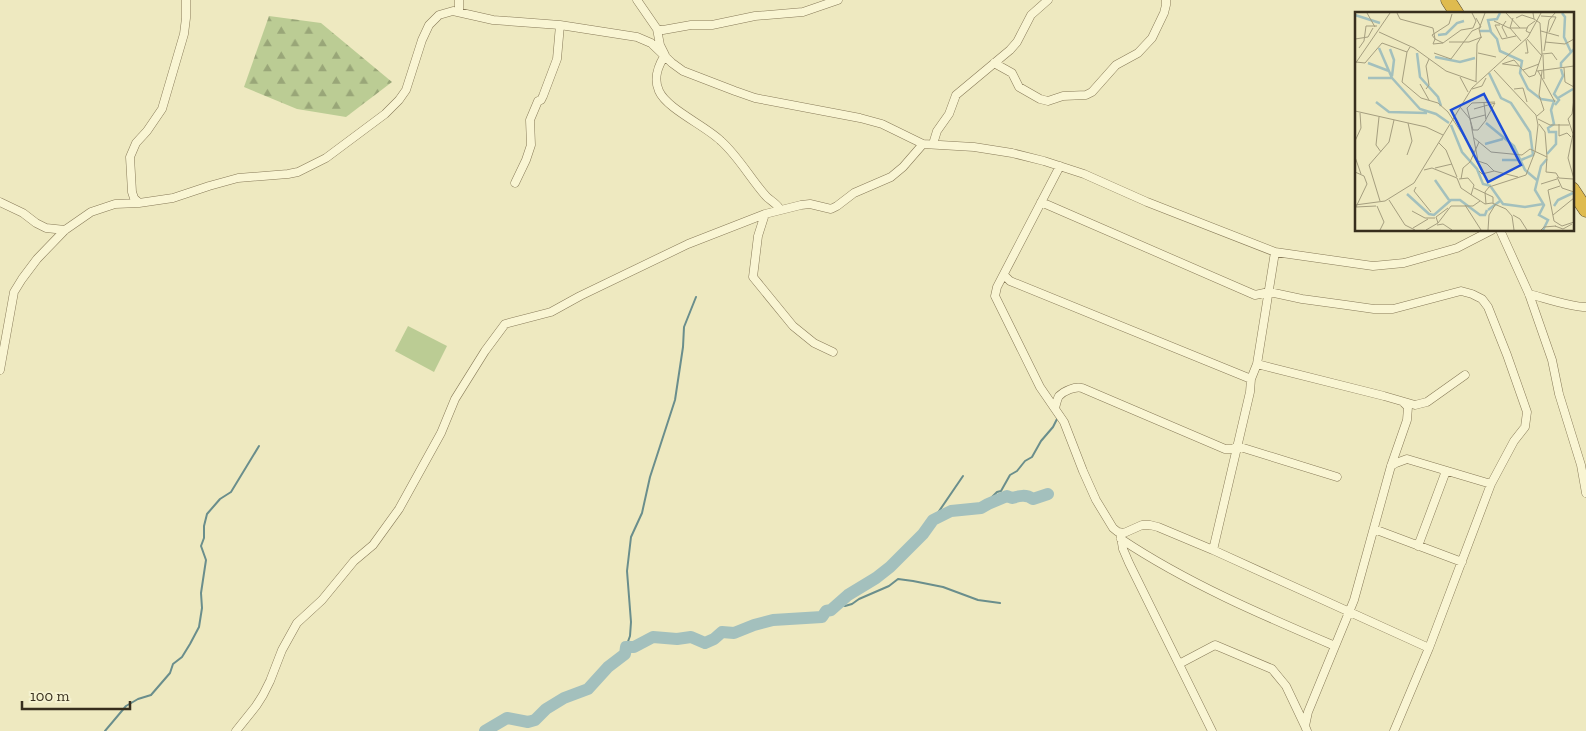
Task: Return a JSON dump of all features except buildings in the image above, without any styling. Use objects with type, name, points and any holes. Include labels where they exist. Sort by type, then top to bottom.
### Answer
[{"type":"highway","points":[[1448,0],[1456,12]]},
{"type":"highway","points":[[1574,191],[1586,210]]},
{"type":"street","points":[[139,203],[134,198],[132,192],[130,157],[136,143],[162,109],[184,34],[186,0]]},
{"type":"street","points":[[459,0],[459,11]]},
{"type":"street","points":[[637,0],[657,28],[660,45],[665,55]]},
{"type":"street","points":[[657,28],[663,30],[691,25],[712,25],[755,16],[802,12],[838,0]]},
{"type":"street","points":[[934,144],[937,131],[949,114],[956,95],[1010,50],[1017,42],[1031,15],[1048,0]]},
{"type":"street","points":[[994,63],[1012,73],[1020,87],[1040,99],[1048,101],[1062,96],[1092,92],[1116,64],[1138,53],[1152,38],[1164,13],[1166,0]]},
{"type":"street","points":[[0,370],[14,292],[37,259],[65,230],[78,220],[101,208],[115,204],[173,198],[238,178],[293,173],[326,158],[393,107],[406,90],[422,40],[429,25],[445,12],[459,11],[493,20],[560,25],[638,37],[651,43],[683,71],[755,98],[882,124],[923,144],[974,147],[1012,153],[1060,166],[1084,174],[1147,202],[1274,252],[1373,266],[1404,263],[1457,248],[1490,231]]},
{"type":"street","points":[[515,183],[531,145],[530,120],[538,101],[543,96],[557,59],[560,25]]},
{"type":"street","points":[[665,55],[657,66],[656,79],[659,91],[677,110],[722,141],[764,194],[776,204],[779,208],[778,210]]},
{"type":"street","points":[[236,731],[263,695],[282,650],[297,623],[322,600],[354,561],[374,545],[399,509],[441,433],[455,399],[485,351],[505,324],[551,312],[688,244],[765,214],[810,204],[831,208],[837,206],[854,193],[891,177],[903,168],[923,144]]},
{"type":"street","points":[[1060,166],[997,287],[995,296],[1040,387],[1064,422],[1096,500],[1113,528],[1148,557],[1176,573],[1290,627],[1335,646]]},
{"type":"street","points":[[0,202],[23,213],[46,228],[65,230]]},
{"type":"street","points":[[1041,202],[1255,295],[1269,292],[1302,299],[1374,309],[1393,309],[1461,291],[1482,299],[1488,307],[1527,412],[1525,427],[1514,441],[1492,484],[1429,648],[1394,731]]},
{"type":"street","points":[[765,214],[758,236],[753,277],[794,326],[814,343],[833,352]]},
{"type":"street","points":[[1500,231],[1529,294],[1552,360],[1559,394],[1581,464],[1586,493]]},
{"type":"street","points":[[1213,550],[1250,392],[1251,378],[1257,364],[1274,252]]},
{"type":"street","points":[[1004,275],[1010,281],[1251,378]]},
{"type":"street","points":[[1529,294],[1576,307],[1586,307]]},
{"type":"street","points":[[1257,364],[1415,405],[1424,403]]},
{"type":"street","points":[[1407,420],[1424,403],[1465,374]]},
{"type":"street","points":[[1056,408],[1058,397],[1066,391],[1078,387],[1225,449],[1233,449],[1237,446],[1337,477]]},
{"type":"street","points":[[1306,728],[1308,712],[1350,612],[1391,466],[1407,420],[1409,412],[1404,402]]},
{"type":"street","points":[[1400,440],[1400,450],[1407,459],[1492,484]]},
{"type":"street","points":[[1391,466],[1407,459]]},
{"type":"street","points":[[1418,546],[1446,471]]},
{"type":"street","points":[[1121,536],[1142,525],[1150,524],[1213,550],[1429,648]]},
{"type":"street","points":[[1374,529],[1462,562]]},
{"type":"street","points":[[1121,536],[1129,563],[1212,731]]},
{"type":"street","points":[[1179,664],[1215,644],[1272,669],[1286,686],[1306,728]]},
{"type":"green space","points":[[269,16],[321,23],[392,82],[346,117],[297,109],[244,87]]},
{"type":"green space","points":[[408,326],[447,346],[434,372],[395,351]]},
{"type":"waterway","points":[[626,647],[630,636],[631,622],[627,571],[631,537],[642,513],[650,477],[675,400],[684,327],[696,297]]},
{"type":"waterway","points":[[981,508],[997,492],[1001,491],[1010,475],[1032,457],[1057,419]]},
{"type":"waterway","points":[[105,731],[126,706],[138,699],[151,695],[170,673],[173,664],[182,657],[190,644],[199,627],[202,608],[201,593],[206,560],[201,546],[207,514],[220,499],[231,492],[259,446]]},
{"type":"waterway","points":[[933,520],[963,476]]},
{"type":"waterway","points":[[485,731],[507,718],[528,722],[535,720],[546,709],[564,698],[588,689],[608,667],[625,654],[626,647],[634,647],[653,637],[677,639],[691,637],[705,643],[714,639],[722,632],[734,633],[773,620],[822,617],[826,611],[831,610],[848,595],[890,567],[923,534],[933,520],[951,511],[981,508],[1007,496],[1012,498],[1025,496],[1033,499],[1048,494]]},
{"type":"waterway","points":[[839,604],[845,606],[852,604],[889,586],[898,579],[943,587],[978,600],[1000,603]]}]
